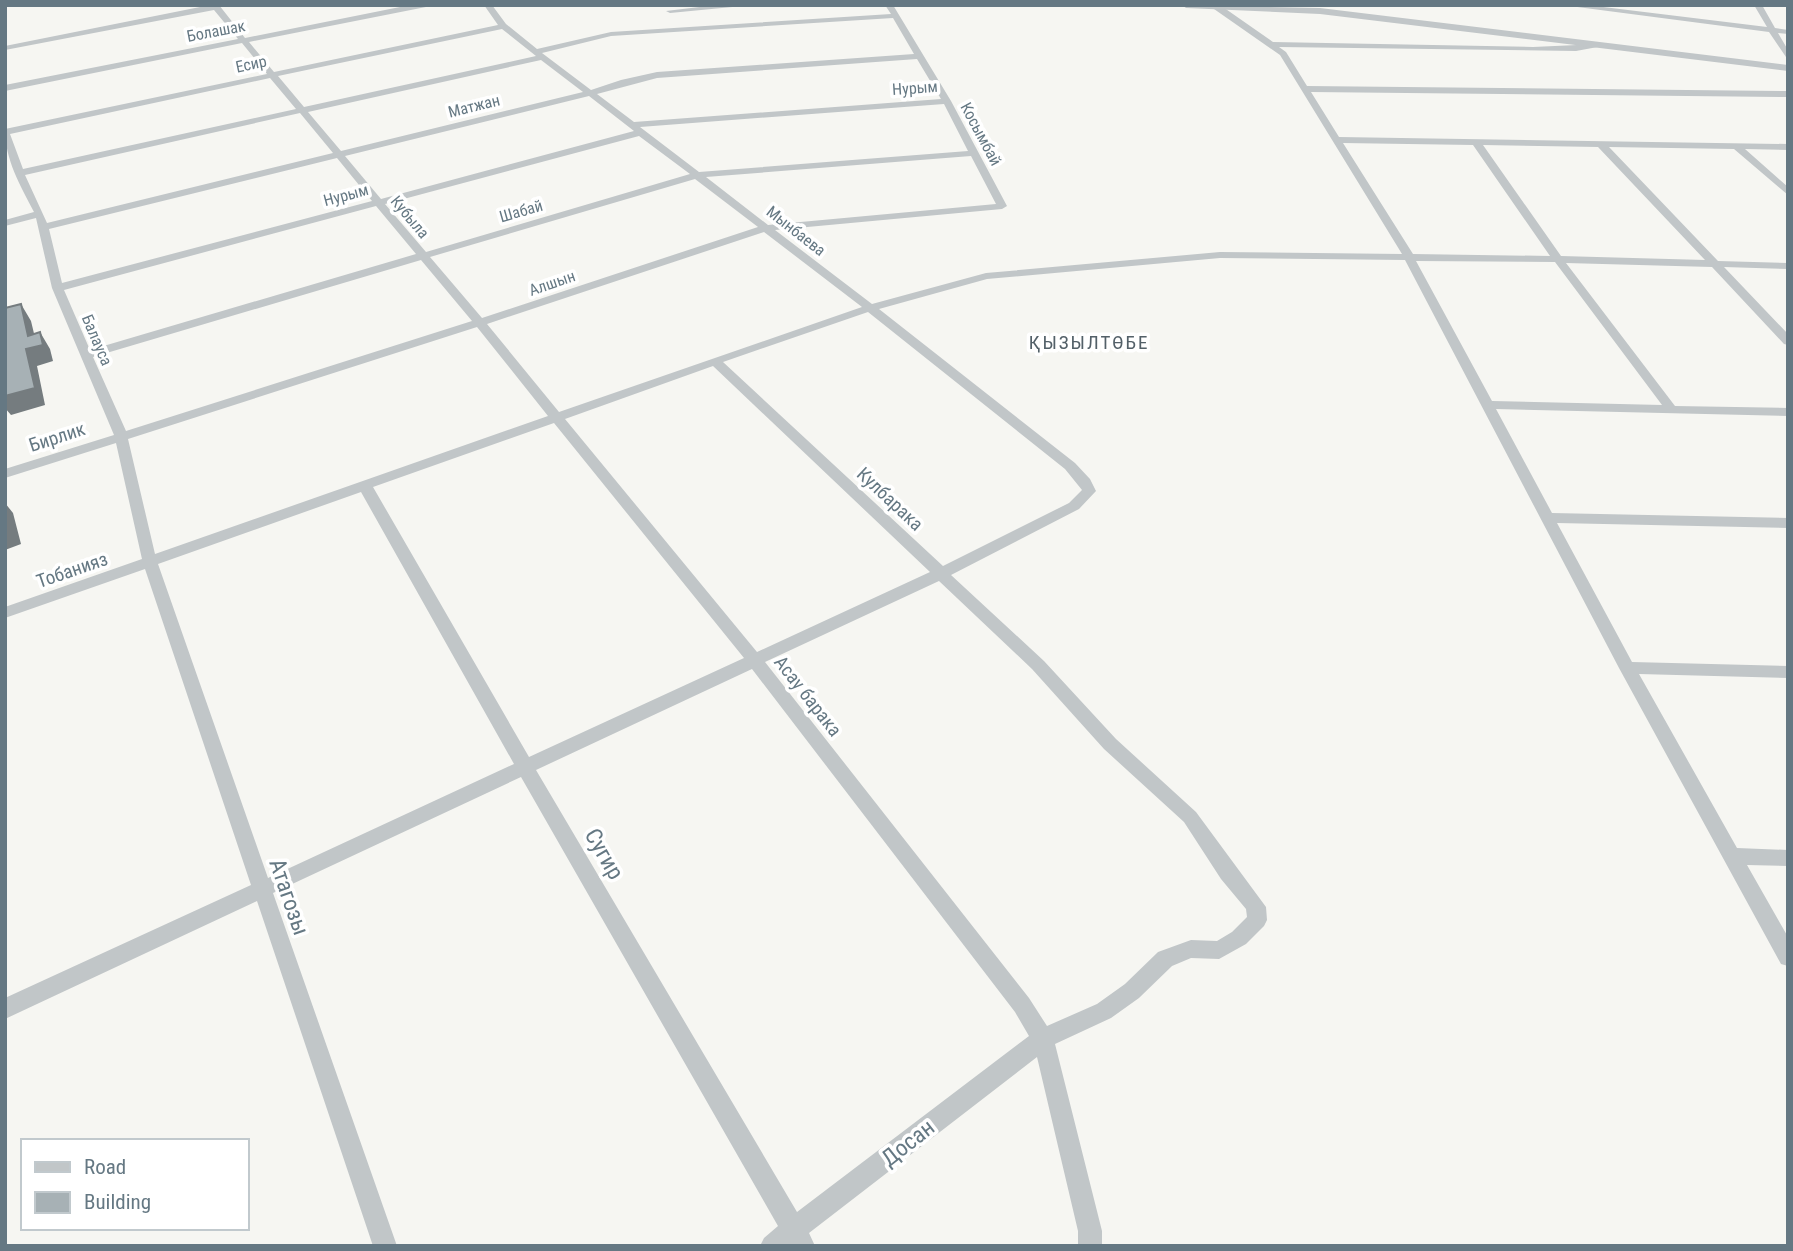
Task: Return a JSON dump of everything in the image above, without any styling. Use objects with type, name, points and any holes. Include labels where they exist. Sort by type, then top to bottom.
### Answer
[{"type":"street","name":"Болашак","points":[[5,88],[401,7],[432,5]]},
{"type":"street","name":"Мынбаева","points":[[488,5],[503,26],[539,55],[592,93],[870,309],[1070,466],[1085,482],[1089,491],[1074,506],[942,573]]},
{"type":"street","points":[[670,11],[749,5]]},
{"type":"street","name":"Косымбай","points":[[889,5],[947,101],[1002,206]]},
{"type":"street","points":[[1186,5],[1320,11],[1788,68]]},
{"type":"street","points":[[1566,5],[1788,32]]},
{"type":"street","points":[[1758,5],[1788,58]]},
{"type":"street","points":[[5,48],[215,6]]},
{"type":"street","name":"Кубыла","points":[[215,6],[556,417]]},
{"type":"street","points":[[1221,7],[1283,54],[1409,257],[1627,668],[1788,957]]},
{"type":"street","points":[[19,173],[302,111],[539,55],[611,34],[895,16]]},
{"type":"street","name":"Есир","points":[[5,132],[503,26]]},
{"type":"street","points":[[1271,44],[1566,49],[1599,46]]},
{"type":"street","name":"Матжан","points":[[43,227],[657,75],[918,56]]},
{"type":"street","points":[[1305,89],[1788,94]]},
{"type":"street","name":"Нурым","points":[[58,288],[378,203],[638,129],[947,101]]},
{"type":"street","name":"Балауса","points":[[5,132],[19,173],[40,214],[58,288],[121,436],[150,563]]},
{"type":"street","points":[[1336,140],[1788,146]]},
{"type":"street","points":[[1475,141],[1558,259],[1671,409]]},
{"type":"street","points":[[1600,143],[1788,341]]},
{"type":"street","points":[[1736,146],[1788,192]]},
{"type":"street","name":"Шабай","points":[[86,355],[698,175],[975,153]]},
{"type":"street","name":"Алшын","points":[[121,436],[479,324],[765,228],[1002,206]]},
{"type":"street","points":[[5,223],[40,214]]},
{"type":"street","name":"Тобанияз","points":[[5,613],[716,361],[870,309],[986,276],[1220,255],[1558,259],[1788,266]]},
{"type":"street","name":"Кулбарака","points":[[716,361],[1038,665]]},
{"type":"street","points":[[1486,405],[1788,412]]},
{"type":"street","name":"Асау барака","points":[[556,417],[754,660],[1022,1005],[1043,1039],[1090,1231],[1090,1246]]},
{"type":"street","name":"Бирлик","points":[[5,474],[121,436]]},
{"type":"street","name":"Сугир","points":[[365,486],[798,1238]]},
{"type":"street","points":[[1548,518],[1788,523]]},
{"type":"street","name":"Атагозы","points":[[150,563],[385,1246]]},
{"type":"street","points":[[5,1009],[942,573]]},
{"type":"street","name":"Досан","points":[[772,1246],[798,1238],[1043,1039],[1104,1011],[1132,991],[1165,959],[1191,949],[1219,950],[1239,939],[1257,920],[1256,907],[1228,873],[1191,817],[1110,744],[1038,665]]},
{"type":"street","points":[[1627,668],[1788,672]]},
{"type":"street","points":[[1731,856],[1788,858]]},
{"type":"building","points":[[21,304],[28,336],[40,332],[43,345],[26,349],[35,388],[5,396],[5,308]]},
{"type":"district","name":"ҚЫЗЫЛТӨБЕ","points":[[1089,342]]}]
